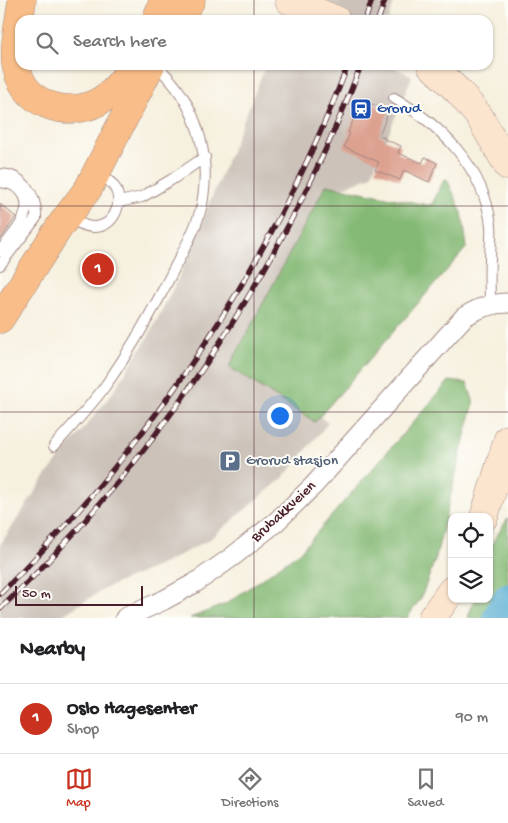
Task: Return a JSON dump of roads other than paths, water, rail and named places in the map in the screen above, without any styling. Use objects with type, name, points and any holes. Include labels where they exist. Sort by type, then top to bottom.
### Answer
[{"type":"highway","points":[[0,24],[14,0]]},
{"type":"highway","points":[[20,15],[22,0]]},
{"type":"highway","points":[[158,15],[164,0]]},
{"type":"highway","points":[[180,15],[191,0]]},
{"type":"highway","points":[[18,70],[27,89],[36,98],[57,109],[70,110],[84,108],[104,99],[143,70]]},
{"type":"highway","points":[[64,220],[74,183],[116,104],[143,70]]},
{"type":"highway","points":[[0,319],[64,220],[88,188],[144,70]]},
{"type":"main road","points":[[289,0],[324,15]]},
{"type":"main road","points":[[436,70],[479,116],[508,170]]},
{"type":"main road","points":[[485,513],[508,439]]},
{"type":"main road","points":[[432,618],[448,596]]},
{"type":"street","name":"Brubakkveien","points":[[125,618],[195,583],[270,527],[314,484],[458,324],[479,308],[499,304]]},
{"type":"lane","points":[[54,446],[103,389],[130,349],[191,235],[203,200],[205,179],[204,157],[199,132],[184,97],[145,70]]},
{"type":"lane","points":[[394,98],[446,137],[464,158],[479,185],[491,224],[499,304]]},
{"type":"lane","points":[[119,202],[142,197],[204,157]]},
{"type":"lane","points":[[64,220],[97,227],[112,219],[119,202],[114,187],[96,172]]},
{"type":"lane","points":[[0,174],[17,178],[30,189],[36,210],[36,218],[0,265]]},
{"type":"lane","points":[[0,182],[8,183],[22,192],[26,200],[27,210],[21,222],[0,251]]},
{"type":"waterway","points":[[498,618],[508,599]]},
{"type":"railway","points":[[367,15],[372,0]]},
{"type":"railway","points":[[380,15],[385,0]]},
{"type":"railway","points":[[0,594],[55,537],[107,476],[156,413],[202,348],[244,280],[283,210],[317,138],[346,70]]},
{"type":"railway","points":[[0,609],[58,551],[112,489],[163,424],[210,357],[254,287],[294,215],[330,141],[359,70]]},
{"type":"place","name":"Grorud","points":[[361,109]]},
{"type":"place","name":"Oslo Hagesenter","points":[[98,269]]},
{"type":"place","name":"Grorud stasjon","points":[[230,461]]}]
